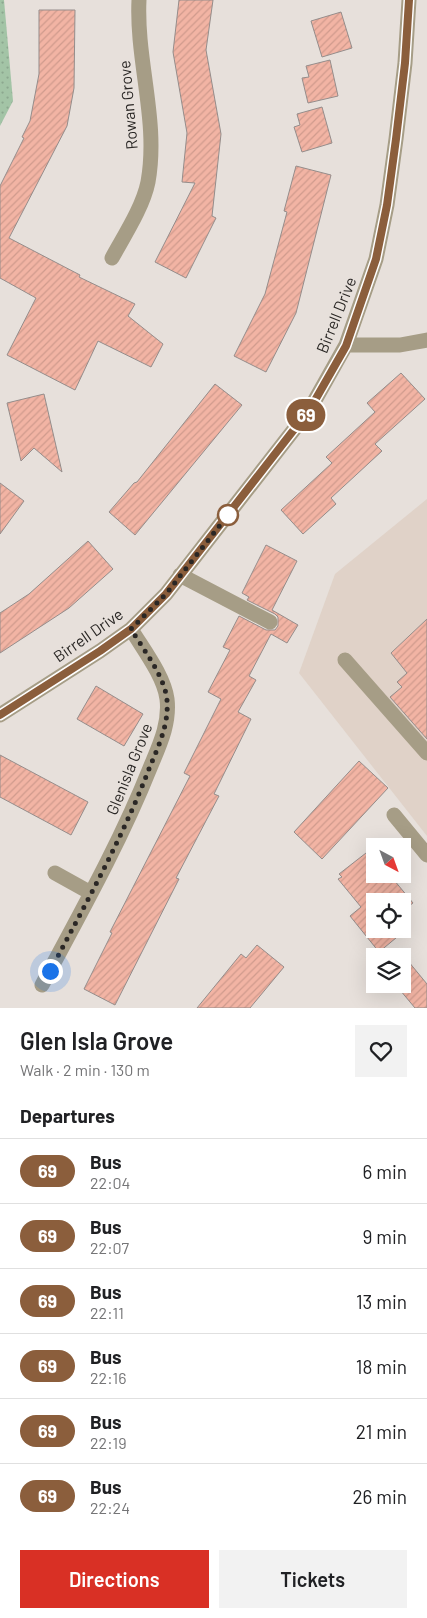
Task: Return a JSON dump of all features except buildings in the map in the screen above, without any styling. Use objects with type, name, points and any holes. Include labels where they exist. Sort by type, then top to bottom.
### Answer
[{"type":"street","name":"Rowan Grove","points":[[112,258],[135,215],[147,184],[151,148],[150,119],[140,49],[139,0]]},
{"type":"street","name":"Birrell Drive","points":[[0,715],[131,629],[166,594],[310,409],[346,346],[376,259],[387,205],[405,63],[409,0]]},
{"type":"street","points":[[346,346],[400,345],[427,340]]},
{"type":"street","points":[[180,575],[270,622]]},
{"type":"street","name":"Glenisla Grove","points":[[42,985],[136,804],[163,735],[167,716],[167,698],[161,680],[131,629]]},
{"type":"street","points":[[345,660],[427,753]]},
{"type":"street","points":[[394,815],[427,855]]},
{"type":"street","points":[[55,873],[91,893]]},
{"type":"shaded area","points":[[427,499],[427,836],[299,673],[335,574]]},
{"type":"green space","points":[[0,0],[4,0],[13,101],[0,126]]},
{"type":"bus line","name":"69","points":[[0,715],[131,629],[166,594],[310,409],[346,346],[376,259],[387,205],[396,139],[405,63],[409,0]]},
{"type":"route","points":[[50,971],[136,804],[163,735],[167,716],[167,698],[161,680],[131,629],[166,594],[228,515]]}]
